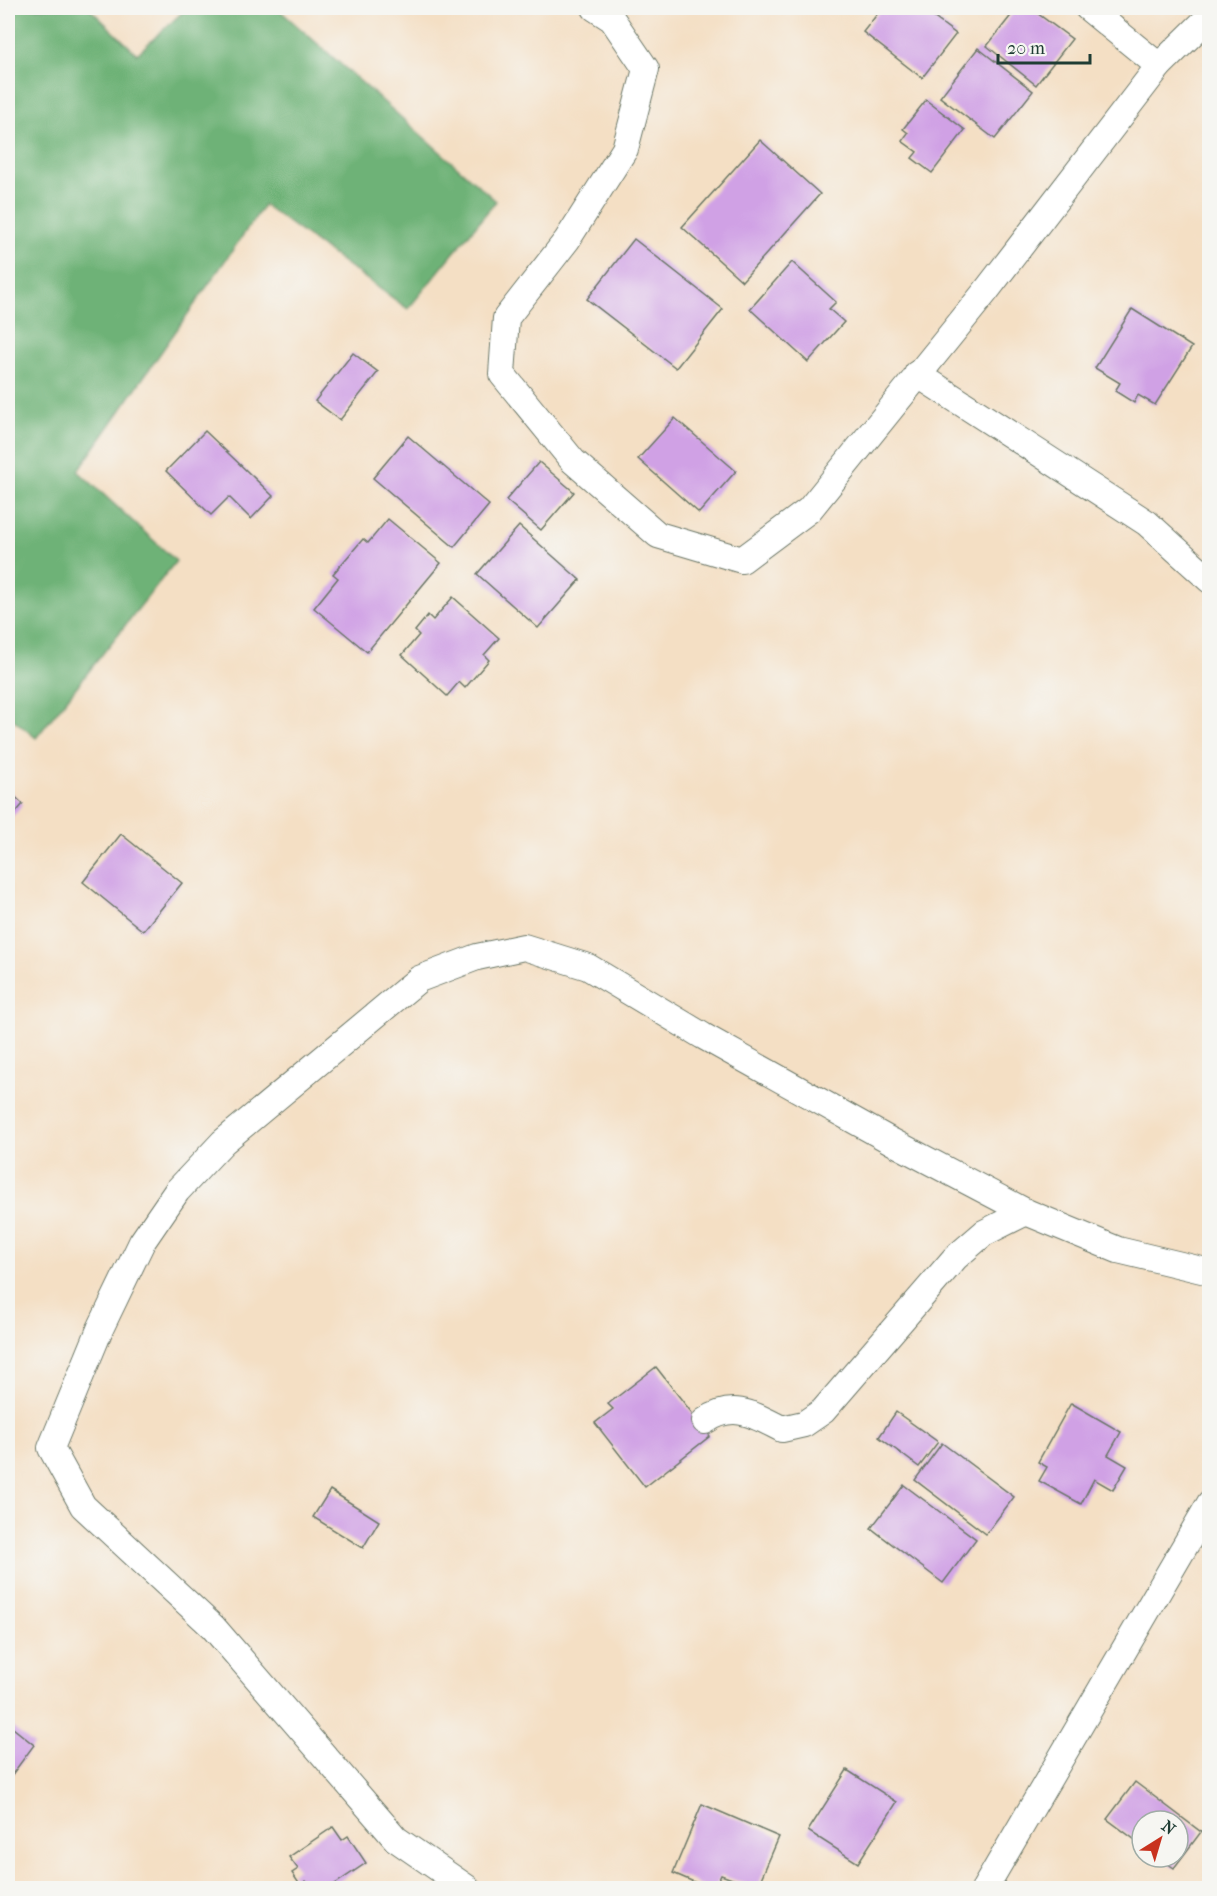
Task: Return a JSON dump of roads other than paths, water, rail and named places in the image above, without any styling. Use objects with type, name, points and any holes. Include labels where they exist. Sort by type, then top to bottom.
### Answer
[{"type":"street","points":[[595,8],[612,19],[646,69],[625,149],[567,240],[506,318],[502,374],[573,461],[658,535],[742,560],[809,510],[986,291],[1160,66],[1209,16]]},
{"type":"street","points":[[1088,8],[1160,66]]},
{"type":"street","points":[[917,374],[1147,523],[1209,580]]},
{"type":"street","points":[[467,1888],[396,1839],[213,1627],[83,1506],[51,1448],[100,1329],[141,1242],[177,1191],[223,1142],[418,979],[477,957],[524,947],[588,967],[703,1036],[849,1118],[1026,1212],[1118,1250],[1209,1272]]},
{"type":"street","points":[[705,1421],[719,1412],[748,1411],[782,1429],[804,1424],[823,1411],[955,1258],[984,1233],[1026,1212]]},
{"type":"street","points":[[985,1888],[1209,1503]]}]
